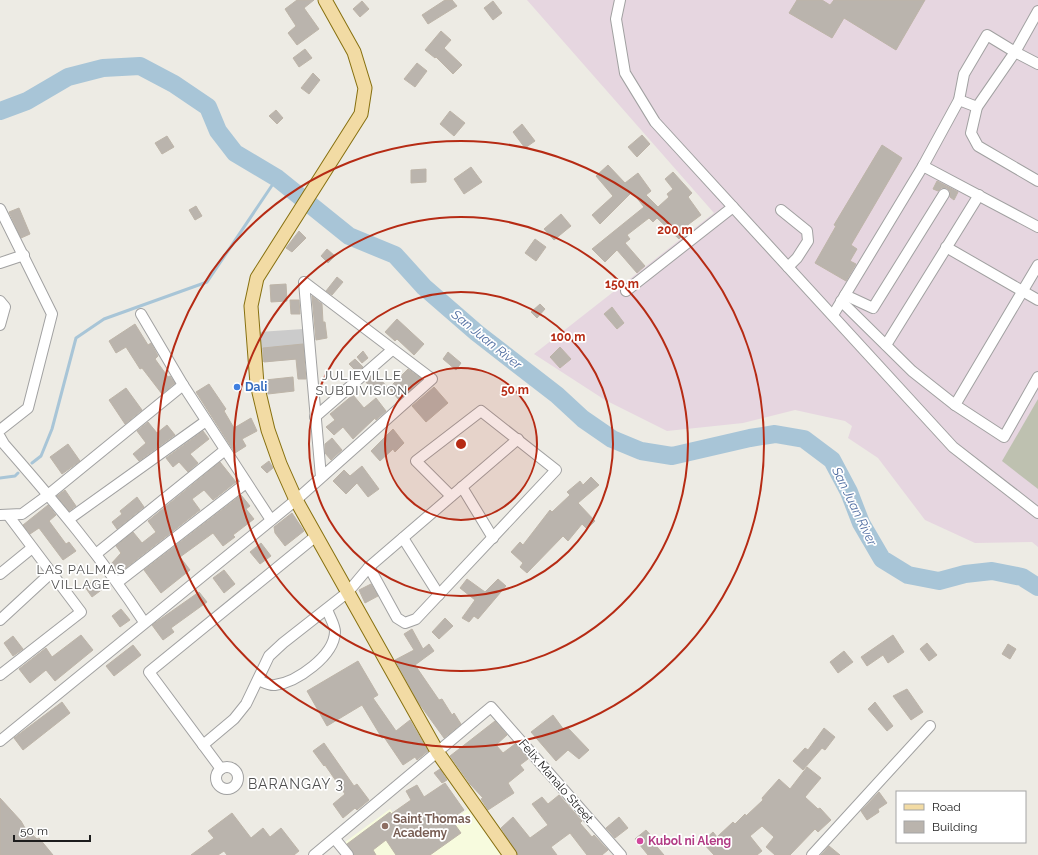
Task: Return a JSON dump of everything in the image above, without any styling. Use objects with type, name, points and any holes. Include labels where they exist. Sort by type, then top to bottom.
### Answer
[{"type":"main road","points":[[325,0],[354,52],[365,88],[361,114],[327,170],[292,221],[257,278],[251,306],[258,384],[268,430],[296,500],[438,753],[510,855]]},
{"type":"street","points":[[620,0],[616,19],[625,73],[654,122],[953,447],[1038,513]]},
{"type":"street","points":[[1038,11],[1015,52],[977,107],[971,133],[978,146],[1038,181]]},
{"type":"street","points":[[833,315],[923,166],[959,100],[964,74],[987,35],[1038,64]]},
{"type":"street","points":[[959,100],[977,107]]},
{"type":"street","points":[[923,166],[1038,227]]},
{"type":"street","points":[[843,298],[873,308],[944,194]]},
{"type":"street","points":[[886,345],[980,195]]},
{"type":"street","points":[[626,292],[733,207]]},
{"type":"street","points":[[0,209],[3,223],[24,255],[52,314],[28,408],[0,430]]},
{"type":"street","points":[[781,210],[807,231],[808,241],[797,258],[788,266]]},
{"type":"street","points":[[946,247],[1038,300]]},
{"type":"street","points":[[0,263],[24,255]]},
{"type":"street","points":[[955,405],[1038,265]]},
{"type":"street","points":[[0,741],[144,622],[296,500],[322,477],[432,379],[304,282],[315,417],[322,477]]},
{"type":"street","points":[[843,298],[912,371],[955,405],[1004,436],[1038,377]]},
{"type":"street","points":[[0,301],[5,307],[0,325]]},
{"type":"street","points":[[141,314],[224,450],[271,520]]},
{"type":"street","points":[[315,417],[392,350]]},
{"type":"street","points":[[4,515],[22,514],[48,495],[183,385]]},
{"type":"street","points":[[369,567],[397,618],[406,623],[416,619],[494,538],[556,470],[481,411],[416,460],[450,496]]},
{"type":"street","points":[[69,519],[206,421]]},
{"type":"street","points":[[0,436],[4,444],[69,519],[118,582],[144,622]]},
{"type":"street","points":[[203,745],[234,719],[246,704],[269,656],[348,592],[369,567],[518,439]]},
{"type":"street","points":[[96,554],[224,450]]},
{"type":"street","points":[[118,582],[246,483]]},
{"type":"street","points":[[462,487],[494,538]]},
{"type":"street","points":[[0,675],[82,612],[52,572],[4,515]]},
{"type":"street","points":[[221,769],[148,672],[316,536]]},
{"type":"street","points":[[402,538],[439,595]]},
{"type":"street","points":[[0,574],[32,548]]},
{"type":"street","points":[[0,620],[52,572]]},
{"type":"street","points":[[258,680],[274,686],[294,679],[315,666],[333,642],[335,631],[327,609]]},
{"type":"street","name":"Felix Manalo Street","points":[[438,753],[491,707],[621,855]]},
{"type":"street","points":[[812,855],[930,726]]},
{"type":"street","points":[[314,855],[438,753]]},
{"type":"street","points":[[335,839],[348,855]]},
{"type":"shaded area","points":[[527,0],[1038,0],[1038,547],[1032,542],[975,543],[925,520],[878,458],[848,438],[852,426],[845,421],[795,410],[743,423],[667,431],[605,400],[534,354],[714,213]]},
{"type":"shaded area","points":[[303,329],[306,359],[262,362],[259,332]]},
{"type":"shaded area","points":[[1038,399],[1038,489],[1002,461]]},
{"type":"shaded area","name":"Saint Thomas Academy","points":[[390,809],[418,845],[468,809],[501,855],[354,855],[345,842]]},
{"type":"building","points":[[297,0],[314,0],[304,8],[319,29],[297,45],[288,33],[296,26],[285,9]]},
{"type":"building","points":[[445,0],[452,0],[457,6],[428,24],[422,15]]},
{"type":"building","points":[[797,0],[822,0],[830,5],[834,0],[925,0],[896,50],[844,18],[832,38],[789,13]]},
{"type":"building","points":[[362,1],[369,9],[360,17],[353,9]]},
{"type":"building","points":[[493,1],[502,13],[493,20],[484,8]]},
{"type":"building","points":[[441,31],[451,40],[444,48],[462,65],[453,74],[436,57],[435,58],[425,50]]},
{"type":"building","points":[[305,49],[312,58],[299,67],[293,58]]},
{"type":"building","points":[[417,63],[427,71],[415,87],[404,79]]},
{"type":"building","points":[[313,73],[320,80],[309,94],[301,88]]},
{"type":"building","points":[[276,110],[283,118],[277,124],[269,116]]},
{"type":"building","points":[[450,111],[465,123],[454,136],[440,124]]},
{"type":"building","points":[[522,124],[535,141],[525,148],[513,132]]},
{"type":"building","points":[[642,135],[650,144],[637,157],[628,147]]},
{"type":"building","points":[[167,136],[174,147],[162,154],[155,143]]},
{"type":"building","points":[[882,145],[902,158],[851,245],[857,249],[850,261],[856,264],[846,281],[815,263],[836,226],[834,225]]},
{"type":"building","points":[[608,165],[625,183],[638,173],[651,191],[646,195],[658,207],[669,197],[667,194],[673,189],[665,179],[673,172],[692,193],[688,197],[701,215],[685,227],[688,230],[679,239],[657,218],[653,222],[649,218],[627,235],[630,239],[625,243],[645,266],[637,273],[617,250],[605,262],[592,249],[644,207],[632,192],[600,224],[592,215],[613,196],[596,176]]},
{"type":"building","points":[[471,167],[482,182],[464,194],[454,179]]},
{"type":"building","points":[[426,169],[426,182],[411,183],[411,170]]},
{"type":"building","points":[[937,181],[958,192],[954,200],[950,197],[950,191],[947,188],[941,188],[938,191],[933,189]]},
{"type":"building","points":[[196,206],[202,216],[195,220],[189,210]]},
{"type":"building","points":[[19,208],[30,234],[21,238],[9,212]]},
{"type":"building","points":[[561,214],[571,226],[554,240],[544,229]]},
{"type":"building","points":[[299,231],[306,238],[292,252],[286,248]]},
{"type":"building","points":[[535,239],[546,247],[536,261],[525,253]]},
{"type":"building","points":[[327,249],[335,256],[328,263],[321,256]]},
{"type":"building","points":[[337,277],[343,282],[332,295],[326,291]]},
{"type":"building","points":[[286,284],[287,301],[271,302],[270,285]]},
{"type":"building","points":[[312,296],[322,304],[323,322],[325,322],[327,338],[316,340]]},
{"type":"building","points":[[290,300],[299,300],[300,314],[291,314]]},
{"type":"building","points":[[540,304],[545,309],[537,318],[531,312]]},
{"type":"building","points":[[612,307],[624,323],[617,329],[604,314]]},
{"type":"building","points":[[397,319],[424,344],[414,355],[397,339],[395,341],[385,332]]},
{"type":"building","points":[[135,324],[148,345],[151,343],[158,356],[155,359],[168,377],[170,376],[175,383],[162,394],[142,368],[140,369],[126,347],[116,353],[109,341]]},
{"type":"building","points":[[303,344],[306,379],[298,379],[296,359],[264,362],[263,348]]},
{"type":"building","points":[[560,347],[571,359],[560,368],[550,357]]},
{"type":"building","points":[[363,351],[368,358],[362,363],[357,357]]},
{"type":"building","points":[[448,352],[461,363],[456,370],[443,359]]},
{"type":"building","points":[[355,359],[363,367],[357,372],[349,364]]},
{"type":"building","points":[[408,369],[422,379],[399,400],[389,388]]},
{"type":"building","points":[[377,375],[387,387],[377,396],[366,382],[371,376],[373,379]]},
{"type":"building","points":[[293,377],[294,391],[268,394],[265,380]]},
{"type":"building","points":[[209,384],[226,409],[224,411],[234,428],[251,418],[257,431],[242,439],[246,446],[235,453],[196,392]]},
{"type":"building","points":[[434,387],[448,403],[426,422],[412,406]]},
{"type":"building","points":[[126,388],[142,410],[125,424],[109,400]]},
{"type":"building","points":[[353,395],[364,408],[376,398],[386,411],[376,420],[375,418],[353,439],[343,427],[334,435],[326,427],[335,420],[330,414]]},
{"type":"building","points":[[148,422],[157,433],[167,425],[175,435],[139,461],[133,454],[146,443],[137,431]]},
{"type":"building","points":[[393,429],[404,443],[395,452],[393,449],[380,461],[371,451]]},
{"type":"building","points":[[203,431],[209,439],[190,454],[198,463],[188,472],[179,462],[173,467],[166,458]]},
{"type":"building","points":[[332,438],[342,450],[331,460],[325,453],[325,444]]},
{"type":"building","points":[[68,444],[80,461],[62,474],[50,457]]},
{"type":"building","points":[[269,461],[273,468],[267,473],[261,467]]},
{"type":"building","points":[[220,462],[236,482],[213,500],[204,490],[192,499],[200,510],[118,574],[111,564],[121,553],[116,546],[133,532],[142,543],[156,532],[148,521]]},
{"type":"building","points":[[362,466],[379,489],[368,497],[357,483],[346,494],[333,481],[344,470],[350,476]]},
{"type":"building","points":[[591,477],[599,485],[578,503],[595,521],[587,529],[582,524],[568,541],[563,536],[527,573],[520,567],[523,563],[511,552],[520,542],[523,545],[550,510],[552,512],[570,495],[567,492],[580,481],[583,485]]},
{"type":"building","points":[[65,490],[76,506],[69,511],[57,496]]},
{"type":"building","points":[[241,495],[250,506],[246,509],[254,519],[233,535],[235,537],[223,546],[213,533],[180,557],[190,570],[161,593],[144,570]]},
{"type":"building","points":[[137,497],[144,507],[117,529],[112,522],[122,514],[120,511]]},
{"type":"building","points":[[48,505],[56,515],[49,521],[66,544],[69,542],[76,551],[63,560],[39,528],[30,534],[23,525]]},
{"type":"building","points":[[292,513],[304,531],[285,546],[275,533],[274,527]]},
{"type":"building","points":[[261,543],[271,556],[260,564],[250,552]]},
{"type":"building","points":[[224,570],[235,584],[224,593],[213,578]]},
{"type":"building","points":[[97,578],[104,588],[92,597],[85,587]]},
{"type":"building","points":[[467,579],[485,592],[498,579],[506,586],[478,619],[474,616],[469,622],[462,618],[475,600],[460,588]]},
{"type":"building","points":[[371,584],[378,596],[365,603],[359,590]]},
{"type":"building","points":[[199,592],[207,602],[171,628],[174,632],[163,640],[152,625]]},
{"type":"building","points":[[121,609],[130,620],[120,627],[112,616]]},
{"type":"building","points":[[445,618],[453,626],[439,639],[432,632]]},
{"type":"building","points":[[412,629],[423,649],[429,644],[434,651],[415,665],[439,700],[442,699],[452,715],[454,713],[461,724],[444,738],[418,702],[395,660],[414,650],[404,634]]},
{"type":"building","points":[[81,635],[93,650],[55,681],[46,670],[30,683],[19,669],[46,648],[52,657]]},
{"type":"building","points":[[893,635],[904,652],[888,663],[883,655],[867,666],[861,657]]},
{"type":"building","points":[[13,636],[23,649],[13,656],[4,643]]},
{"type":"building","points":[[927,643],[937,655],[929,661],[920,649]]},
{"type":"building","points":[[1008,644],[1016,649],[1010,659],[1002,654]]},
{"type":"building","points":[[133,645],[141,655],[114,676],[106,666]]},
{"type":"building","points":[[844,651],[853,662],[838,673],[830,662]]},
{"type":"building","points":[[358,661],[378,695],[373,698],[396,731],[410,720],[428,751],[417,760],[415,757],[403,765],[384,737],[382,738],[362,705],[327,726],[307,691]]},
{"type":"building","points":[[907,689],[923,712],[911,720],[893,696]]},
{"type":"building","points":[[62,702],[70,713],[23,750],[14,738]]},
{"type":"building","points":[[875,702],[893,726],[887,731],[868,709]]},
{"type":"building","points":[[553,715],[564,730],[567,727],[589,750],[579,759],[568,750],[556,761],[531,732]]},
{"type":"building","points":[[495,721],[507,735],[496,745],[503,753],[515,744],[528,759],[520,765],[524,770],[508,783],[514,793],[488,810],[481,799],[483,798],[470,784],[450,756]]},
{"type":"building","points":[[824,728],[835,737],[825,750],[822,748],[803,770],[793,761],[805,748],[808,750]]},
{"type":"building","points":[[324,743],[354,786],[357,784],[369,800],[357,810],[355,808],[343,818],[333,804],[345,794],[325,765],[324,766],[313,751]]},
{"type":"building","points":[[807,767],[821,778],[805,797],[818,809],[820,808],[831,820],[818,832],[815,829],[790,855],[775,855],[766,847],[774,837],[762,826],[750,836],[762,851],[757,855],[714,855],[702,842],[713,832],[717,837],[733,822],[735,824],[745,814],[746,816],[763,800],[762,798],[779,779],[790,789]]},
{"type":"building","points":[[440,769],[447,780],[442,783],[434,773]]},
{"type":"building","points":[[445,783],[464,810],[451,819],[461,833],[430,855],[396,855],[386,840],[373,850],[376,855],[354,855],[347,844],[390,812],[391,814],[411,800],[406,791],[417,785],[424,797]]},
{"type":"building","points":[[879,792],[887,803],[878,809],[879,812],[867,820],[861,811]]},
{"type":"building","points":[[559,795],[582,821],[580,823],[592,837],[594,835],[608,850],[602,855],[587,855],[570,833],[551,847],[557,855],[518,855],[501,828],[513,817],[530,838],[548,825],[532,804],[542,797],[548,804]]},
{"type":"building","points":[[0,798],[21,821],[25,828],[37,839],[39,838],[53,855],[0,855]]},
{"type":"building","points":[[232,813],[251,838],[263,828],[270,837],[281,828],[299,851],[294,855],[227,855],[224,851],[218,855],[191,855],[214,838],[208,831]]},
{"type":"building","points":[[619,817],[628,828],[615,838],[606,828]]},
{"type":"building","points":[[646,830],[654,839],[652,841],[664,855],[648,855],[635,839]]},
{"type":"building","points":[[829,846],[840,855],[821,855]]},
{"type":"waterway","name":"San Juan River","points":[[0,111],[27,101],[68,77],[103,68],[140,66],[174,84],[208,107],[218,131],[235,153],[277,178],[349,236],[395,255],[424,287],[477,333],[557,395],[583,419],[612,439],[641,451],[672,456],[750,438],[775,434],[804,439],[832,460],[849,492],[861,523],[882,559],[908,575],[939,581],[965,574],[992,571],[1022,577],[1038,587]]},
{"type":"waterway","points":[[32,463],[41,456],[52,429],[76,338],[104,319],[207,282],[277,178]]},
{"type":"waterway","points":[[0,478],[15,476],[18,473]]},
{"type":"place","name":"Dali","points":[[237,387]]},
{"type":"place","name":"Saint Thomas Academy","points":[[385,826]]},
{"type":"place","name":"Kubol ni Aleng","points":[[640,841]]},
{"type":"district","name":"JULIEVILLE SUBDIVISION","points":[[362,382]]},
{"type":"district","name":"LAS PALMAS VILLAGE","points":[[81,576]]},
{"type":"district","name":"BARANGAY 3","points":[[296,784]]}]
